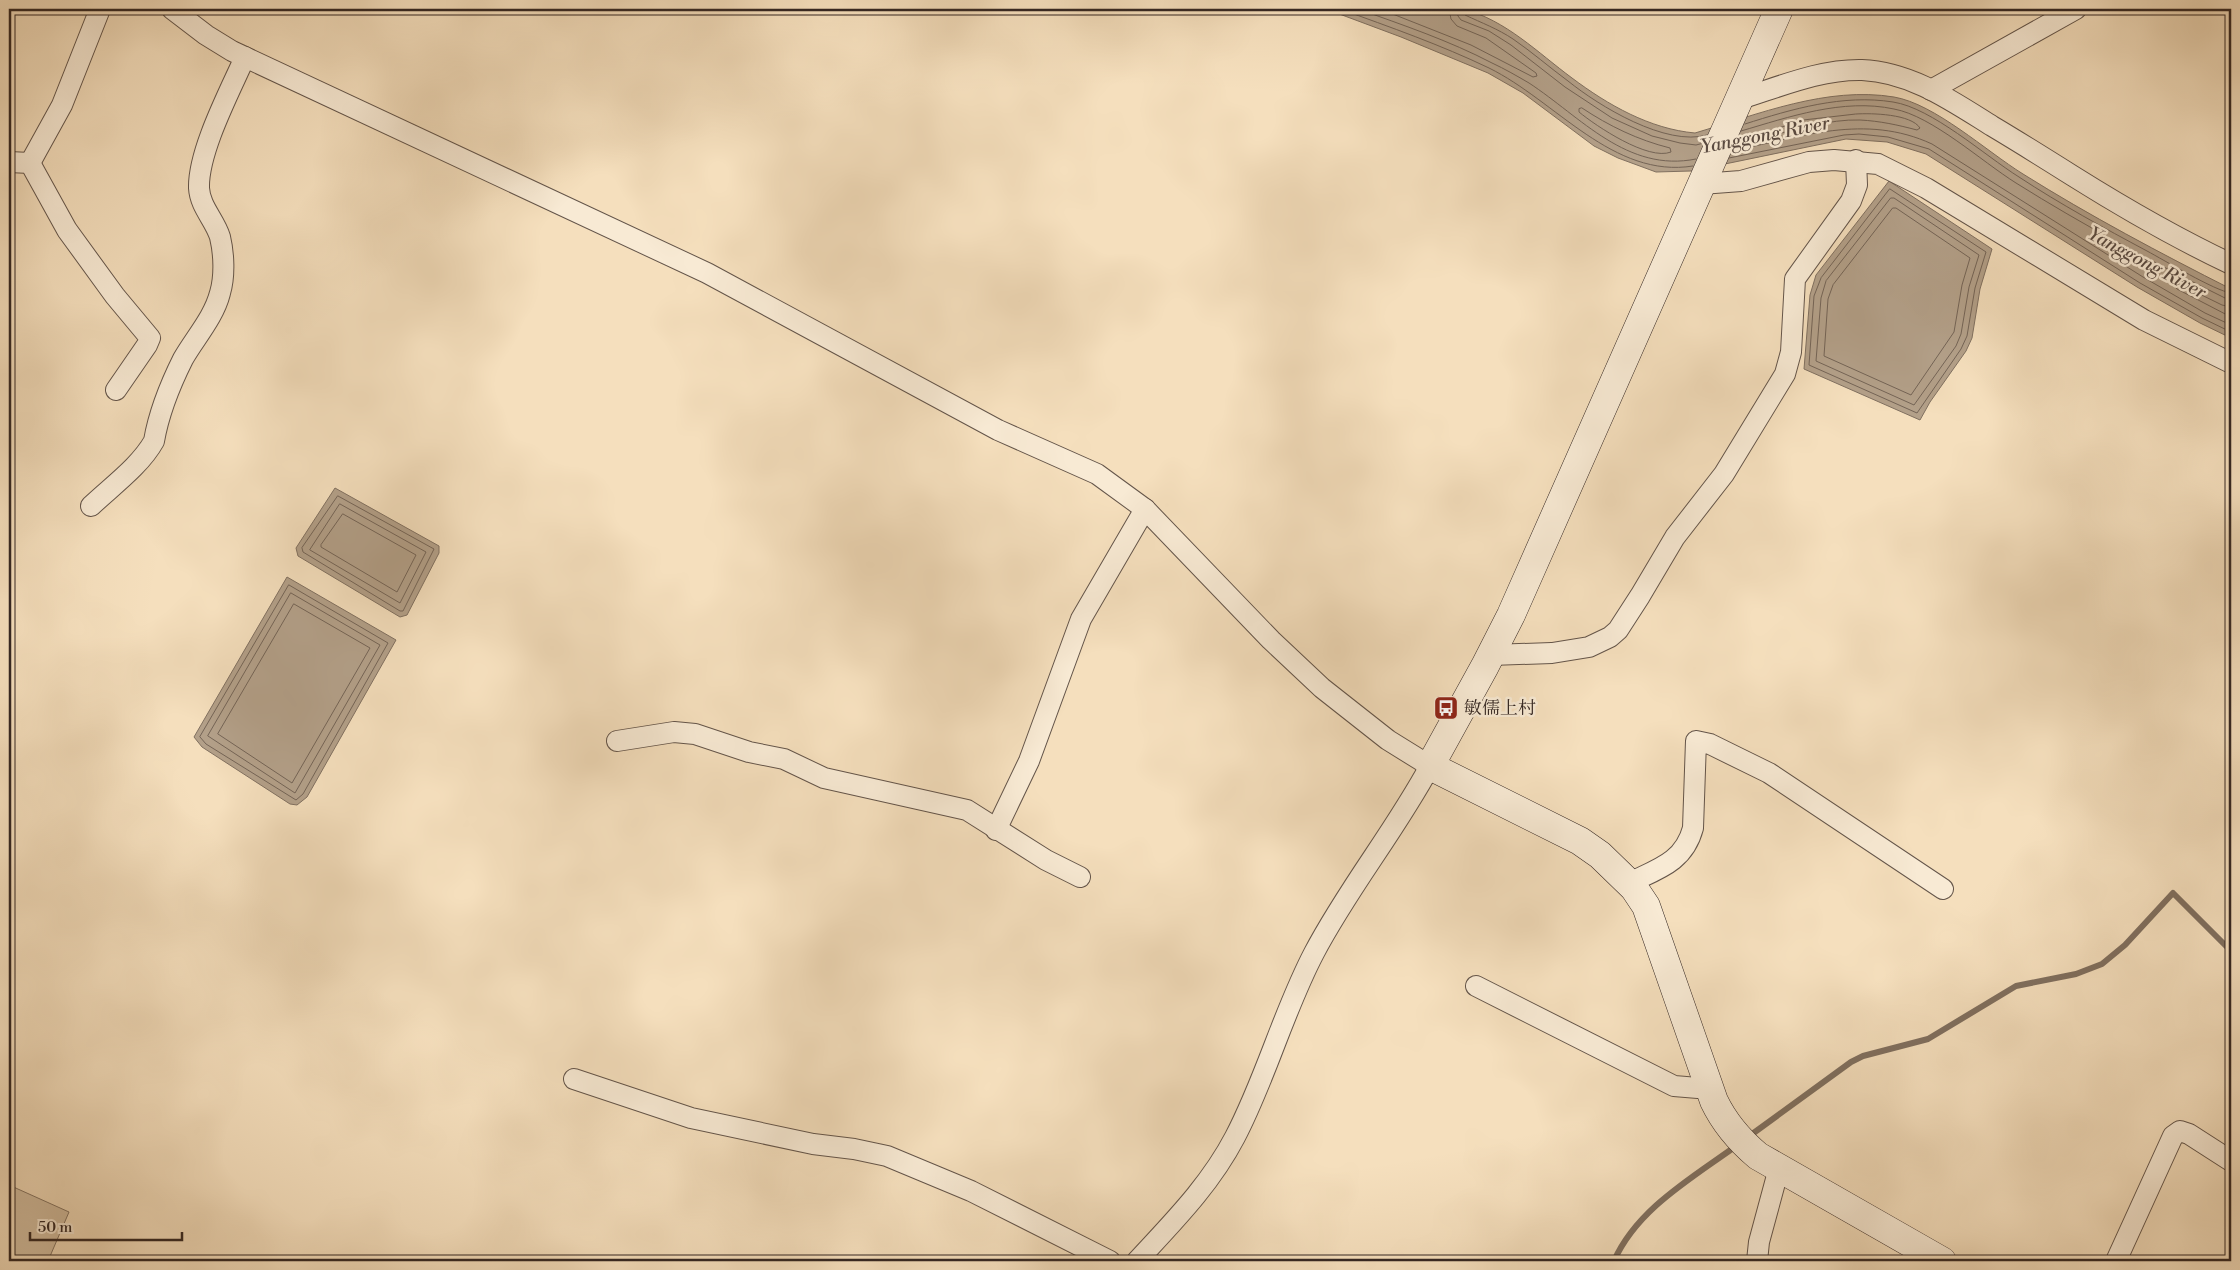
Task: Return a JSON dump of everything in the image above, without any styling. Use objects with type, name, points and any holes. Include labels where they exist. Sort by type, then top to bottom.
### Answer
[{"type":"street","points":[[30,163],[62,105],[100,9]]},
{"type":"street","points":[[172,9],[206,35],[245,57],[707,274],[998,430],[1097,474],[1145,509],[1271,640],[1322,688],[1388,740],[1430,766],[1580,841],[1600,855],[1629,883],[1646,906],[1710,1089],[1721,1115],[1736,1136],[1758,1156],[1942,1261]]},
{"type":"street","points":[[1137,1261],[1186,1208],[1224,1157],[1246,1115],[1297,988],[1313,954],[1430,766],[1491,655],[1511,615],[1779,9]]},
{"type":"street","points":[[1931,90],[2076,9]]},
{"type":"street","points":[[91,506],[142,458],[151,447],[165,399],[184,359],[220,295],[224,274],[220,236],[203,205],[199,190],[200,176],[206,151],[245,57]]},
{"type":"street","points":[[1734,108],[1829,72],[1875,71],[1896,76],[1931,90],[1954,102],[2123,207],[2231,264]]},
{"type":"street","points":[[1702,180],[1741,180],[1810,162],[1856,160],[1878,164],[1926,188],[2144,320],[2231,363]]},
{"type":"street","points":[[1491,655],[1552,653],[1589,647],[1610,637],[1618,630],[1675,537],[1724,474],[1785,374],[1791,352],[1795,279],[1851,200],[1857,185],[1856,160]]},
{"type":"street","points":[[9,162],[30,163]]},
{"type":"street","points":[[30,163],[67,230],[115,296],[150,338],[116,390]]},
{"type":"street","points":[[996,830],[1029,761],[1081,619],[1145,509]]},
{"type":"street","points":[[617,741],[674,732],[695,734],[748,752],[784,759],[824,778],[967,810],[1046,860],[1080,877]]},
{"type":"street","points":[[1629,883],[1667,864],[1680,855],[1690,839],[1693,828],[1696,741],[1710,744],[1769,773],[1943,889]]},
{"type":"street","points":[[1476,986],[1674,1086],[1710,1089]]},
{"type":"street","points":[[574,1079],[691,1118],[813,1144],[854,1149],[887,1156],[971,1192],[1110,1261]]},
{"type":"street","points":[[2116,1261],[2173,1136],[2180,1131],[2189,1134],[2231,1161]]},
{"type":"street","points":[[1757,1261],[1759,1242],[1779,1168]]},
{"type":"shaded area","points":[[9,1185],[69,1212],[48,1261],[9,1261]]},
{"type":"water","name":"Yanggong River","points":[[1454,8],[1479,14],[1521,38],[1586,88],[1615,106],[1646,121],[1678,131],[1695,133],[1768,110],[1844,95],[1894,97],[1910,101],[1943,118],[2023,174],[2074,205],[2231,289],[2231,338],[2200,323],[2137,287],[1926,154],[1887,142],[1846,139],[1691,171],[1656,172],[1618,158],[1594,146],[1523,93],[1488,73],[1401,37],[1326,9]]},
{"type":"water","points":[[1889,181],[1992,249],[1980,289],[1972,338],[1966,351],[1930,402],[1920,420],[1804,369],[1810,295],[1816,275]]},
{"type":"water","points":[[335,488],[439,546],[439,553],[407,615],[400,617],[298,556],[296,548]]},
{"type":"water","points":[[287,577],[396,640],[307,797],[297,805],[290,804],[202,747],[194,737]]},
{"type":"waterway","points":[[1748,1137],[1851,1062],[1863,1056],[1928,1039],[2016,986],[2076,974],[2102,964],[2125,945],[2173,893],[2231,951]]},
{"type":"waterway","points":[[1614,1261],[1624,1242],[1651,1210],[1684,1183],[1736,1146]]},
{"type":"place","name":"敏儒上村","points":[[1446,708]]}]
